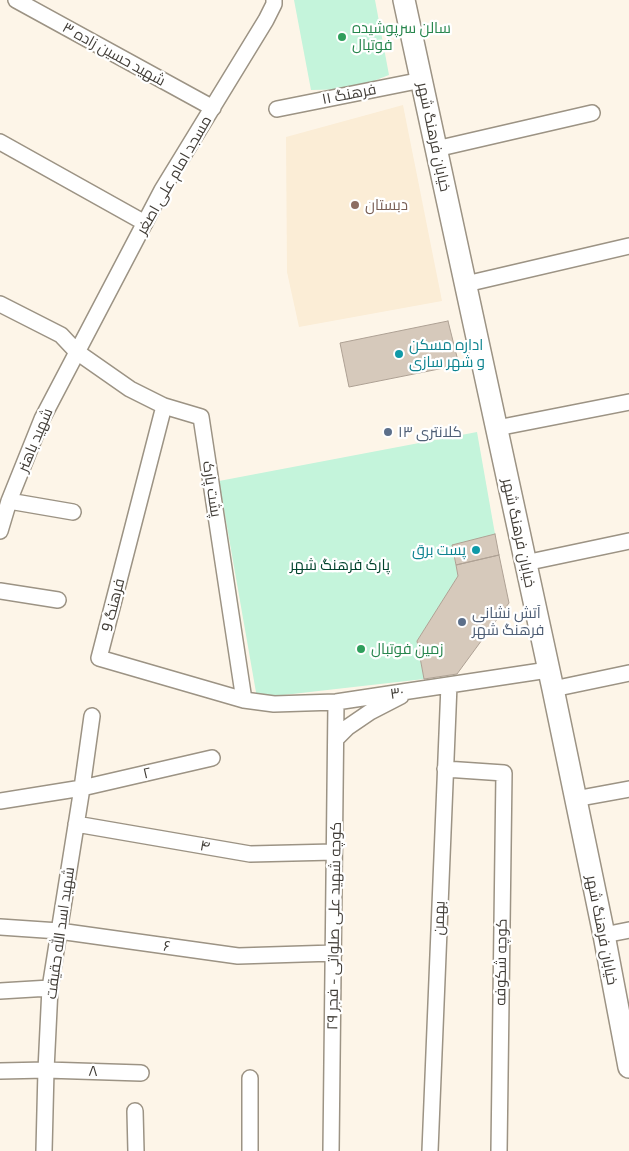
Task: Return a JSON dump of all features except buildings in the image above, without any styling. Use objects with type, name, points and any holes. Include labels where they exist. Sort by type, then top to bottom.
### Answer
[{"type":"main road","name":"خیابان فرهنگ شهر","points":[[407,1],[436,149],[604,935],[629,1067]]},
{"type":"street","name":"شهید حسین زاده ۳","points":[[16,0],[213,108]]},
{"type":"street","name":"مسجد امام علی اصغر","points":[[77,352],[162,190],[266,20],[274,0]]},
{"type":"street","name":"فرهنگ ۱۱","points":[[277,109],[422,80]]},
{"type":"street","points":[[436,149],[592,113]]},
{"type":"street","points":[[0,142],[145,223]]},
{"type":"street","points":[[466,284],[629,246]]},
{"type":"street","name":"پشت پارک","points":[[0,304],[61,335],[77,352],[130,390],[164,406],[201,417],[244,700]]},
{"type":"street","name":"شهید باهنر","points":[[0,531],[9,502],[42,419],[77,352]]},
{"type":"street","points":[[497,428],[629,402]]},
{"type":"street","name":"فرهنگ 9","points":[[164,406],[99,658],[244,700]]},
{"type":"street","points":[[9,502],[73,512]]},
{"type":"street","points":[[525,563],[629,541]]},
{"type":"street","points":[[0,591],[58,600]]},
{"type":"street","name":"۳۰","points":[[244,700],[274,704],[336,702],[449,685],[550,680],[629,673]]},
{"type":"street","name":"بهمن","points":[[430,1151],[449,685]]},
{"type":"street","points":[[336,739],[362,717],[411,691]]},
{"type":"street","name":"کوچه شهید علی صلواتی - فجر ۲۹","points":[[331,1151],[336,702]]},
{"type":"street","name":"شهید اسد الله حقیقت","points":[[44,1151],[50,988],[92,716]]},
{"type":"street","name":"۲","points":[[0,802],[82,788],[212,758]]},
{"type":"street","name":"کوچه شکوفه","points":[[445,769],[504,773],[499,1151]]},
{"type":"street","points":[[575,799],[629,790]]},
{"type":"street","name":"۴","points":[[76,824],[250,854],[334,852]]},
{"type":"street","name":"۶","points":[[0,927],[59,931],[238,956],[334,953]]},
{"type":"street","points":[[604,935],[629,930]]},
{"type":"street","points":[[0,991],[50,988]]},
{"type":"street","name":"۸","points":[[0,1071],[46,1070],[141,1073]]},
{"type":"street","points":[[250,1078],[250,1151]]},
{"type":"street","points":[[135,1112],[136,1151]]},
{"type":"shaded area","name":"دبستان","points":[[403,105],[442,301],[299,327],[287,272],[286,137]]},
{"type":"green space","name":"سالن سرپوشیده فوتبال","points":[[294,0],[375,0],[389,75],[353,89],[311,90]]},
{"type":"green space","name":"پارک فرهنگ شهر","points":[[477,432],[495,534],[452,546],[458,576],[417,641],[424,679],[257,698],[219,481]]},
{"type":"place","name":"سالن سرپوشیده فوتبال","points":[[342,37]]},
{"type":"place","name":"دبستان","points":[[355,205]]},
{"type":"place","name":"اداره مسکن و شهر سازی","points":[[399,354]]},
{"type":"place","name":"کلانتری ۱۳","points":[[388,432]]},
{"type":"place","name":"پست برق","points":[[476,550]]},
{"type":"place","name":"آتش نشانی فرهنگ شهر","points":[[462,622]]},
{"type":"place","name":"زمین فوتبال","points":[[361,649]]}]
